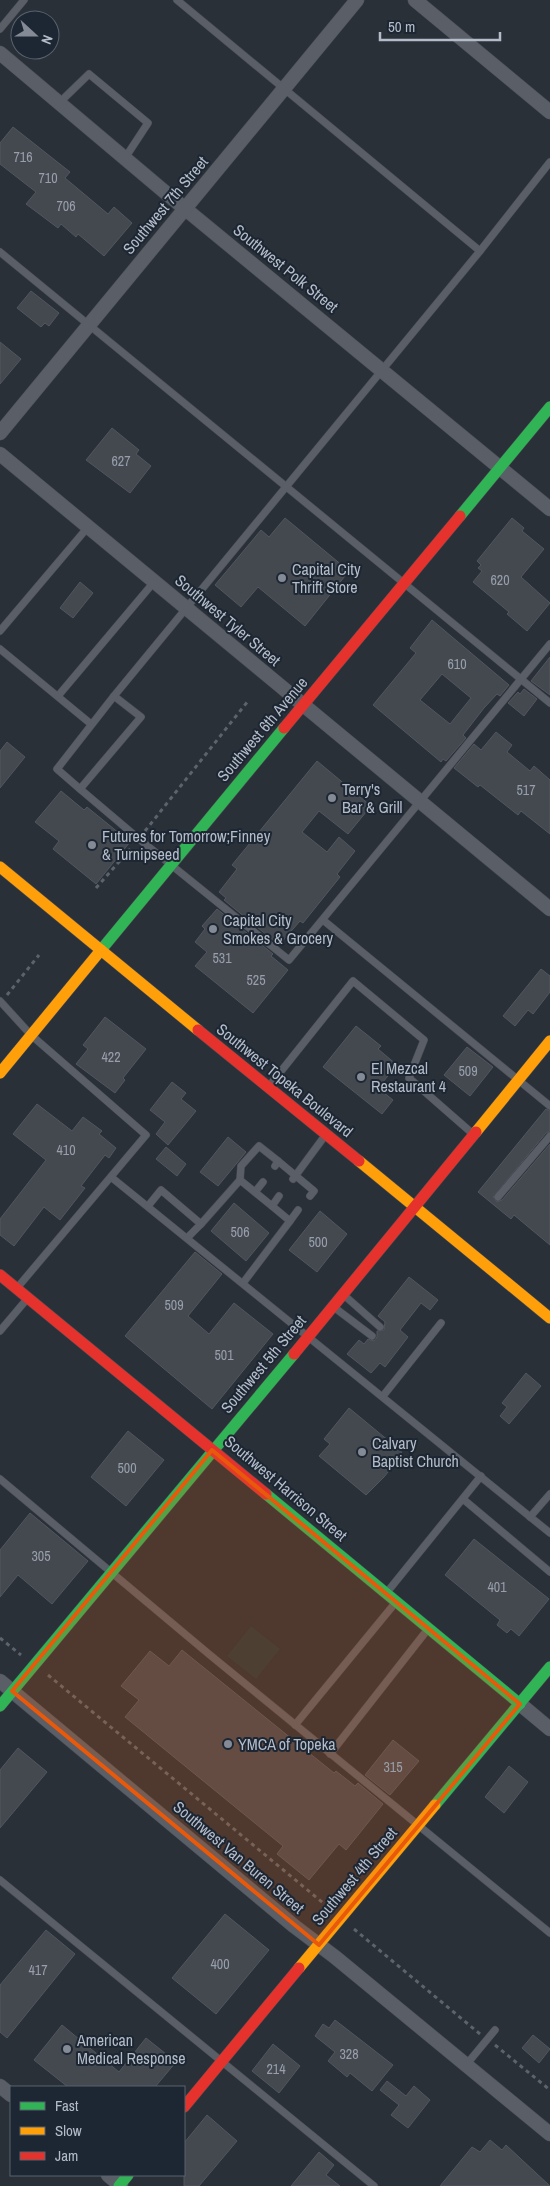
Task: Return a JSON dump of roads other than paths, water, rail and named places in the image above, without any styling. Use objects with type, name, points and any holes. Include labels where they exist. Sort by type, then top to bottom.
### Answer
[{"type":"street","name":"Southwest 7th Street","points":[[0,433],[357,0]]},
{"type":"street","points":[[415,0],[550,112]]},
{"type":"street","name":"Southwest Polk Street","points":[[0,53],[550,509]]},
{"type":"street","name":"Southwest 6th Avenue","points":[[0,1073],[550,407]]},
{"type":"street","name":"Southwest Tyler Street","points":[[0,454],[550,909]]},
{"type":"street","name":"Southwest Topeka Boulevard","points":[[0,867],[550,1318]]},
{"type":"street","name":"Southwest 5th Street","points":[[0,1706],[308,1337],[550,1041]]},
{"type":"street","name":"Southwest Harrison Street","points":[[0,1274],[550,1729]]},
{"type":"street","name":"Southwest 4th Street","points":[[185,2106],[550,1667]]},
{"type":"street","name":"Southwest Van Buren Street","points":[[0,1681],[294,1926],[550,2134]]},
{"type":"street","points":[[0,2086],[10,2094]]},
{"type":"street","points":[[110,2176],[122,2183]]},
{"type":"lane","points":[[0,29],[24,0]]},
{"type":"lane","points":[[176,0],[480,251]]},
{"type":"lane","points":[[59,103],[88,74],[148,123],[125,158]]},
{"type":"lane","points":[[550,162],[480,251],[114,696],[57,769],[139,839],[289,960],[550,644]]},
{"type":"lane","points":[[0,252],[550,703]]},
{"type":"lane","points":[[0,631],[88,527]]},
{"type":"lane","points":[[58,696],[154,582]]},
{"type":"lane","points":[[0,649],[92,724]]},
{"type":"lane","points":[[80,789],[141,717],[114,696]]},
{"type":"lane","points":[[323,920],[550,1106]]},
{"type":"lane","points":[[268,1087],[353,981],[424,1040],[410,1078],[473,1134]]},
{"type":"lane","points":[[1,1002],[31,1035],[146,1135],[16,1288]]},
{"type":"lane","points":[[294,1178],[326,1135]]},
{"type":"lane","points":[[498,1197],[550,1136]]},
{"type":"lane","points":[[187,1238],[240,1180],[241,1166],[258,1146],[294,1178],[314,1191],[310,1196]]},
{"type":"lane","points":[[111,1177],[550,1533]]},
{"type":"lane","points":[[240,1180],[290,1221]]},
{"type":"lane","points":[[254,1192],[263,1182]]},
{"type":"lane","points":[[148,1206],[161,1190],[201,1224]]},
{"type":"lane","points":[[272,1206],[280,1196]]},
{"type":"lane","points":[[243,1283],[298,1210]]},
{"type":"lane","points":[[342,1294],[380,1327]]},
{"type":"lane","points":[[0,1331],[28,1298]]},
{"type":"lane","points":[[332,1306],[372,1336]]},
{"type":"lane","points":[[383,1396],[441,1323]]},
{"type":"lane","points":[[386,1594],[481,1476]]},
{"type":"lane","points":[[0,1479],[330,1754],[550,1933]]},
{"type":"lane","points":[[530,1517],[550,1494]]},
{"type":"lane","points":[[462,1499],[550,1572]]},
{"type":"lane","points":[[295,1725],[396,1602]]},
{"type":"lane","points":[[330,1754],[428,1629]]},
{"type":"lane","points":[[0,1880],[374,2186]]},
{"type":"lane","points":[[466,2065],[495,2030]]},
{"type":"place","name":"Capital City Thrift Store","points":[[282,578]]},
{"type":"place","name":"Terry's Bar & Grill","points":[[332,798]]},
{"type":"place","name":"Futures for Tomorrow;Finney & Turnipseed","points":[[92,845]]},
{"type":"place","name":"Capital City Smokes & Grocery","points":[[213,929]]},
{"type":"place","name":"El Mezcal Restaurant 4","points":[[361,1077]]},
{"type":"place","name":"Calvary Baptist Church","points":[[362,1452]]},
{"type":"place","name":"YMCA of Topeka","points":[[228,1744]]},
{"type":"place","name":"American Medical Response","points":[[67,2049]]}]
